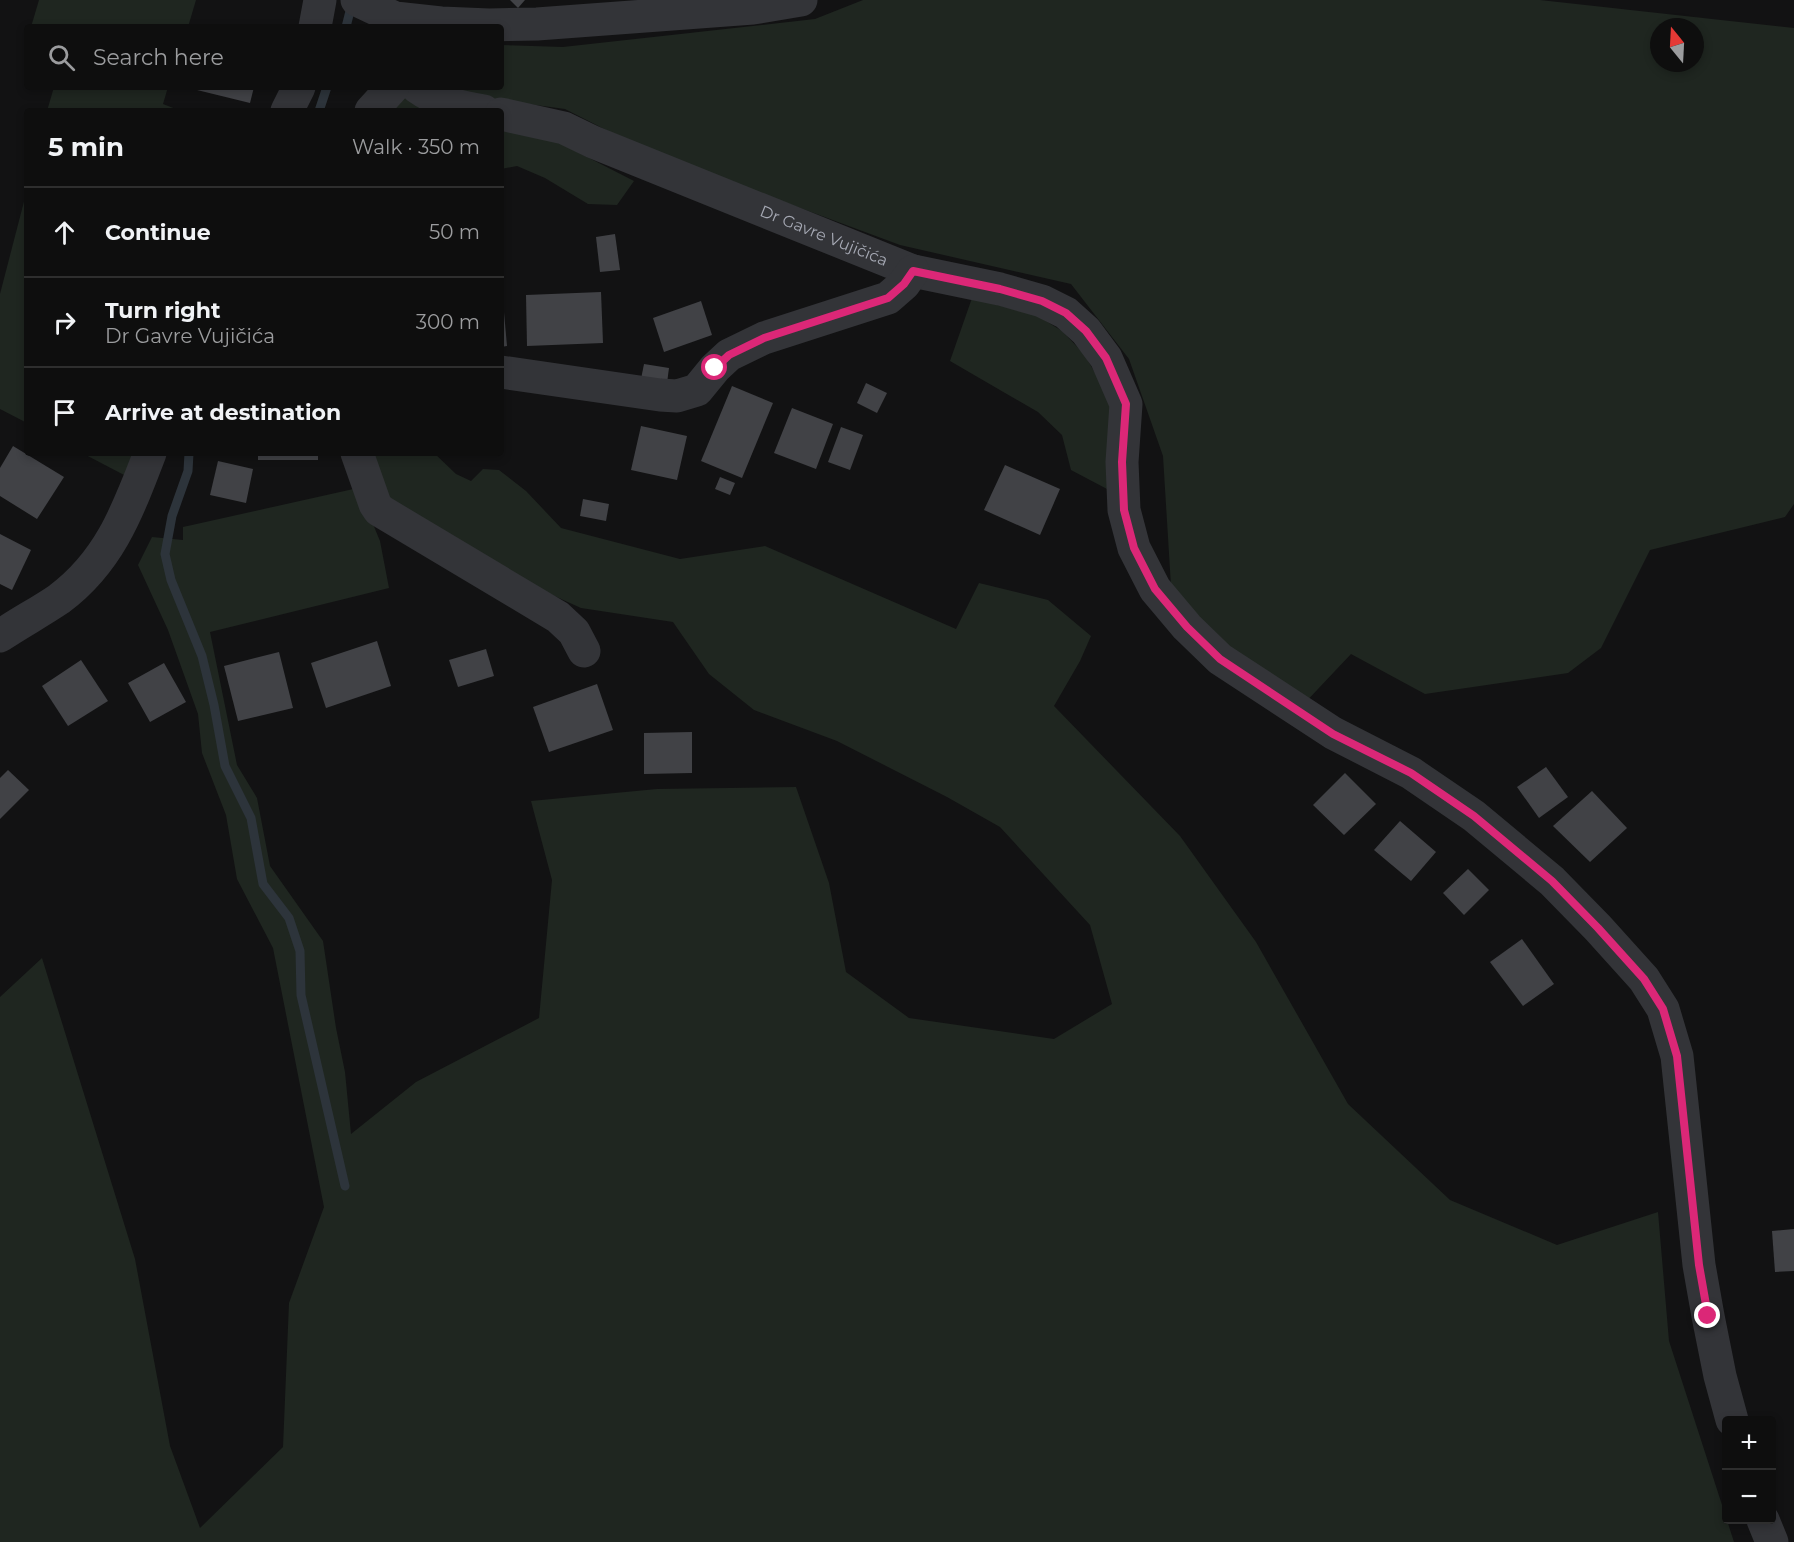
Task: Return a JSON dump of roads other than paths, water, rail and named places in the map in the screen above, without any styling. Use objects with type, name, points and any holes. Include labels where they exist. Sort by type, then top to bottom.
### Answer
[{"type":"street","points":[[316,24],[320,0]]},
{"type":"street","points":[[504,25],[753,8],[801,0]]},
{"type":"street","points":[[380,13],[441,23],[465,24]]},
{"type":"street","points":[[288,108],[298,90]]},
{"type":"street","points":[[373,108],[390,90]]},
{"type":"street","points":[[422,90],[440,101],[466,108]]},
{"type":"street","name":"Dr Gavre Vujičića","points":[[504,115],[564,128],[604,147],[913,271],[1000,289],[1042,301],[1066,313],[1086,331],[1106,358],[1126,404],[1122,462],[1124,510],[1134,548],[1155,589],[1187,627],[1220,659],[1333,734],[1411,773],[1474,816],[1552,881],[1644,979],[1663,1009],[1677,1056],[1699,1265],[1720,1376],[1731,1416]]},
{"type":"street","points":[[504,372],[678,396],[697,390],[729,355],[764,338],[888,298],[904,284],[913,271]]},
{"type":"street","points":[[0,636],[60,598],[90,570],[109,545],[124,519],[149,456]]},
{"type":"street","points":[[358,456],[379,510],[558,617],[574,632],[584,651]]},
{"type":"street","points":[[1765,1524],[1772,1542]]},
{"type":"waterway","points":[[347,24],[352,3]]},
{"type":"waterway","points":[[320,108],[326,90]]},
{"type":"waterway","points":[[189,456],[188,471],[172,516],[165,554],[171,580],[202,656],[225,766],[251,818],[263,884],[289,918],[300,951],[301,995],[345,1186]]}]
